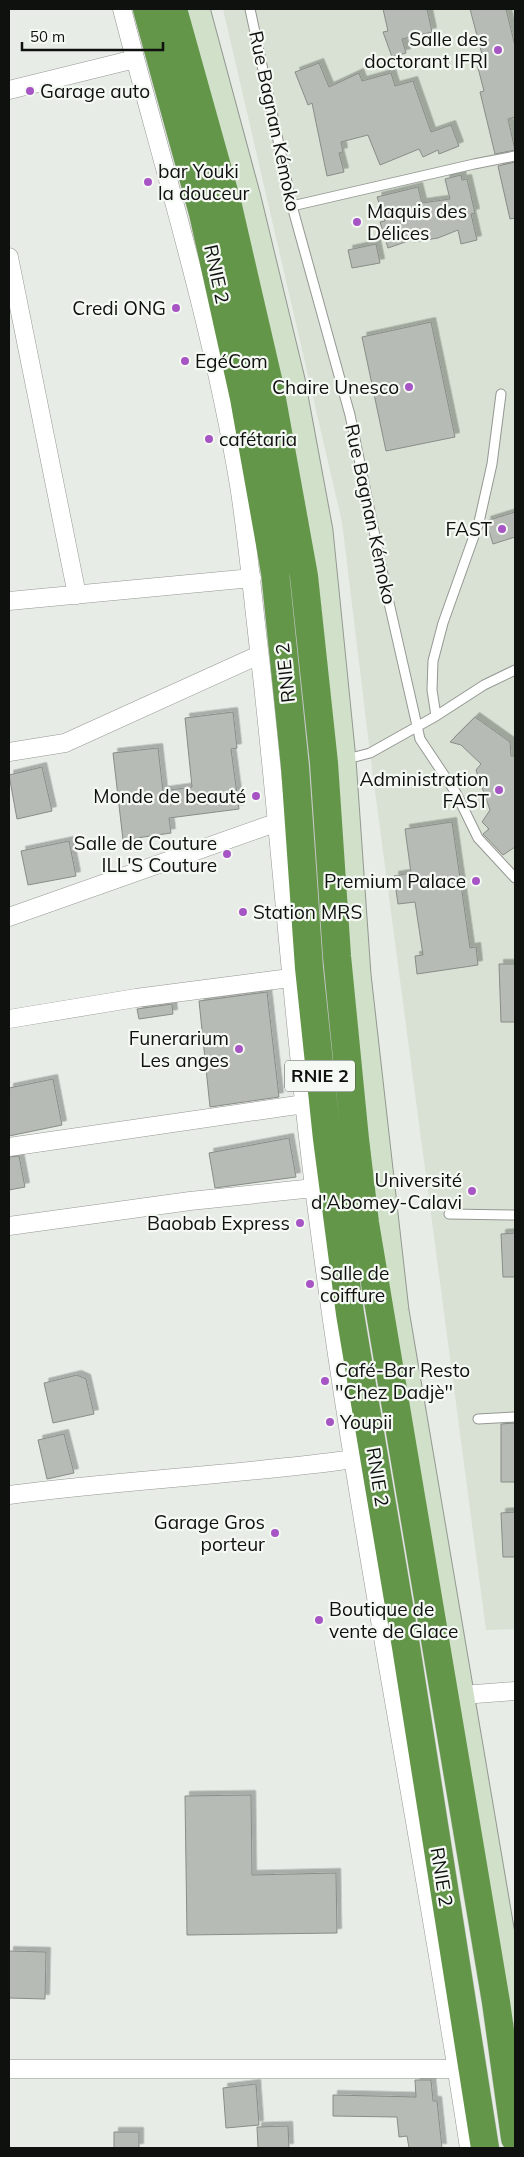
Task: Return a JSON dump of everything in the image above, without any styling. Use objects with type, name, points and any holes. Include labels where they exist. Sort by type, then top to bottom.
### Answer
[{"type":"highway","name":"RNIE 2","points":[[147,9],[203,213],[244,398],[275,572],[316,764],[310,977],[326,1139],[348,1294],[408,1657],[485,2148]]},
{"type":"highway","name":"RNIE 2","points":[[173,9],[228,206],[270,388],[304,576],[316,764],[365,1223],[496,2002],[515,2138]]},
{"type":"street","points":[[122,9],[180,219],[212,350],[237,477],[252,578],[278,822],[290,978],[314,1188],[354,1459],[470,2148]]},
{"type":"street","points":[[196,9],[248,198],[292,380],[320,531],[316,764],[358,975],[396,1311],[515,2011]]},
{"type":"street","points":[[9,90],[135,59]]},
{"type":"street","points":[[9,257],[77,595]]},
{"type":"street","points":[[9,601],[252,578]]},
{"type":"street","points":[[9,752],[64,743],[259,655]]},
{"type":"street","points":[[9,917],[278,822]]},
{"type":"street","points":[[9,1019],[136,998],[290,978]]},
{"type":"street","points":[[9,1147],[304,1104]]},
{"type":"street","points":[[9,1226],[190,1201],[314,1188]]},
{"type":"street","points":[[9,1495],[73,1486],[270,1470],[354,1459]]},
{"type":"street","points":[[462,1695],[515,1691]]},
{"type":"street","points":[[9,2069],[457,2069]]},
{"type":"lane","name":"Rue Bagnan Kémoko","points":[[250,9],[292,206],[350,415],[387,594],[420,739],[456,793],[478,838],[515,878]]},
{"type":"lane","points":[[292,206],[515,156]]},
{"type":"lane","points":[[436,716],[432,690],[433,661],[443,623],[479,522],[492,464],[501,394]]},
{"type":"lane","points":[[316,764],[370,753],[436,716],[484,685],[515,670]]},
{"type":"lane","points":[[449,1214],[515,1215]]},
{"type":"lane","points":[[478,1419],[515,1417]]},
{"type":"shaded area","name":"Université d'Abomey-Calavi","points":[[223,9],[515,9],[515,1629],[486,1630],[370,753],[342,522]]},
{"type":"building","points":[[383,9],[427,9],[432,32],[402,39],[406,53],[392,57],[383,32],[388,31]]},
{"type":"building","points":[[470,9],[506,9],[515,46],[515,117],[508,119],[515,150],[495,154],[480,92],[484,91],[477,64],[484,62]]},
{"type":"building","points":[[319,63],[329,87],[359,73],[362,81],[391,73],[395,86],[413,81],[431,132],[451,125],[459,146],[439,154],[438,150],[423,157],[419,149],[380,165],[368,135],[341,142],[343,152],[339,153],[344,172],[327,176],[312,103],[308,105],[295,72]]},
{"type":"building","points":[[515,162],[515,218],[510,219],[498,166]]},
{"type":"building","points":[[461,175],[462,180],[467,179],[475,213],[471,214],[477,240],[461,244],[458,230],[438,238],[414,242],[414,239],[388,248],[380,222],[385,221],[377,197],[418,187],[422,203],[450,199],[445,179]]},
{"type":"building","points":[[376,244],[380,263],[352,268],[348,250]]},
{"type":"building","name":"Chaire Unesco","points":[[431,322],[455,437],[386,451],[362,337]]},
{"type":"building","name":"FAST","points":[[515,512],[515,537],[493,544],[486,521]]},
{"type":"building","points":[[233,712],[237,748],[231,749],[239,809],[169,818],[171,833],[123,840],[113,753],[158,748],[163,791],[192,787],[185,718]]},
{"type":"building","name":"Administration FAST","points":[[475,717],[510,742],[511,756],[515,756],[515,847],[503,855],[483,834],[489,829],[482,822],[490,810],[476,770],[481,764],[461,745],[450,742]]},
{"type":"building","points":[[42,767],[52,811],[17,819],[9,775]]},
{"type":"building","points":[[452,822],[470,948],[476,947],[478,965],[417,974],[415,956],[423,955],[415,902],[398,904],[394,876],[411,873],[405,829]]},
{"type":"building","points":[[69,841],[76,876],[28,885],[21,851]]},
{"type":"building","points":[[499,964],[515,964],[515,1022],[501,1022]]},
{"type":"building","name":"Funerarium Les anges","points":[[267,992],[279,1097],[210,1107],[199,1001]]},
{"type":"building","points":[[172,1004],[173,1014],[139,1019],[137,1009]]},
{"type":"building","points":[[53,1079],[62,1125],[9,1136],[9,1088]]},
{"type":"building","points":[[289,1138],[296,1177],[215,1188],[209,1153]]},
{"type":"building","points":[[19,1156],[25,1187],[9,1190],[9,1157]]},
{"type":"building","points":[[515,1233],[515,1277],[503,1277],[501,1234]]},
{"type":"building","points":[[77,1375],[86,1379],[94,1414],[53,1423],[44,1383]]},
{"type":"building","points":[[515,1423],[515,1482],[501,1482],[501,1424]]},
{"type":"building","points":[[64,1434],[74,1473],[47,1479],[38,1440]]},
{"type":"building","points":[[515,1512],[515,1557],[503,1557],[501,1513]]},
{"type":"building","points":[[251,1795],[252,1875],[336,1873],[337,1933],[187,1935],[185,1796]]},
{"type":"building","points":[[9,1951],[46,1952],[45,1999],[9,1998]]},
{"type":"building","points":[[415,2080],[431,2080],[433,2101],[437,2101],[442,2148],[409,2148],[407,2136],[399,2137],[397,2117],[333,2116],[333,2095],[416,2097]]},
{"type":"building","points":[[256,2084],[259,2125],[226,2128],[223,2088]]},
{"type":"building","points":[[288,2126],[289,2148],[258,2148],[257,2127]]},
{"type":"building","points":[[114,2132],[139,2132],[139,2148],[114,2148]]},
{"type":"place","name":"Salle des doctorant IFRI","points":[[498,50]]},
{"type":"place","name":"Garage auto","points":[[30,91]]},
{"type":"place","name":"bar Youki la douceur","points":[[148,182]]},
{"type":"place","name":"Maquis des Délices","points":[[357,222]]},
{"type":"place","name":"Credi ONG","points":[[176,308]]},
{"type":"place","name":"EgéCom","points":[[185,361]]},
{"type":"place","name":"Chaire Unesco","points":[[409,387]]},
{"type":"place","name":"cafétaria","points":[[209,439]]},
{"type":"place","name":"FAST","points":[[502,529]]},
{"type":"place","name":"Administration FAST","points":[[499,790]]},
{"type":"place","name":"Monde de beauté","points":[[256,796]]},
{"type":"place","name":"Salle de Couture ILL'S Couture","points":[[227,854]]},
{"type":"place","name":"Premium Palace","points":[[476,881]]},
{"type":"place","name":"Station MRS","points":[[243,912]]},
{"type":"place","name":"Funerarium Les anges","points":[[239,1049]]},
{"type":"place","name":"Université d'Abomey-Calavi","points":[[472,1191]]},
{"type":"place","name":"Baobab Express","points":[[300,1223]]},
{"type":"place","name":"Salle de coiffure","points":[[310,1284]]},
{"type":"place","name":"Café-Bar Resto ''Chez Dadjè''","points":[[325,1381]]},
{"type":"place","name":"Youpii","points":[[330,1422]]},
{"type":"place","name":"Garage Gros porteur","points":[[275,1533]]},
{"type":"place","name":"Boutique de vente de Glace","points":[[319,1620]]}]
